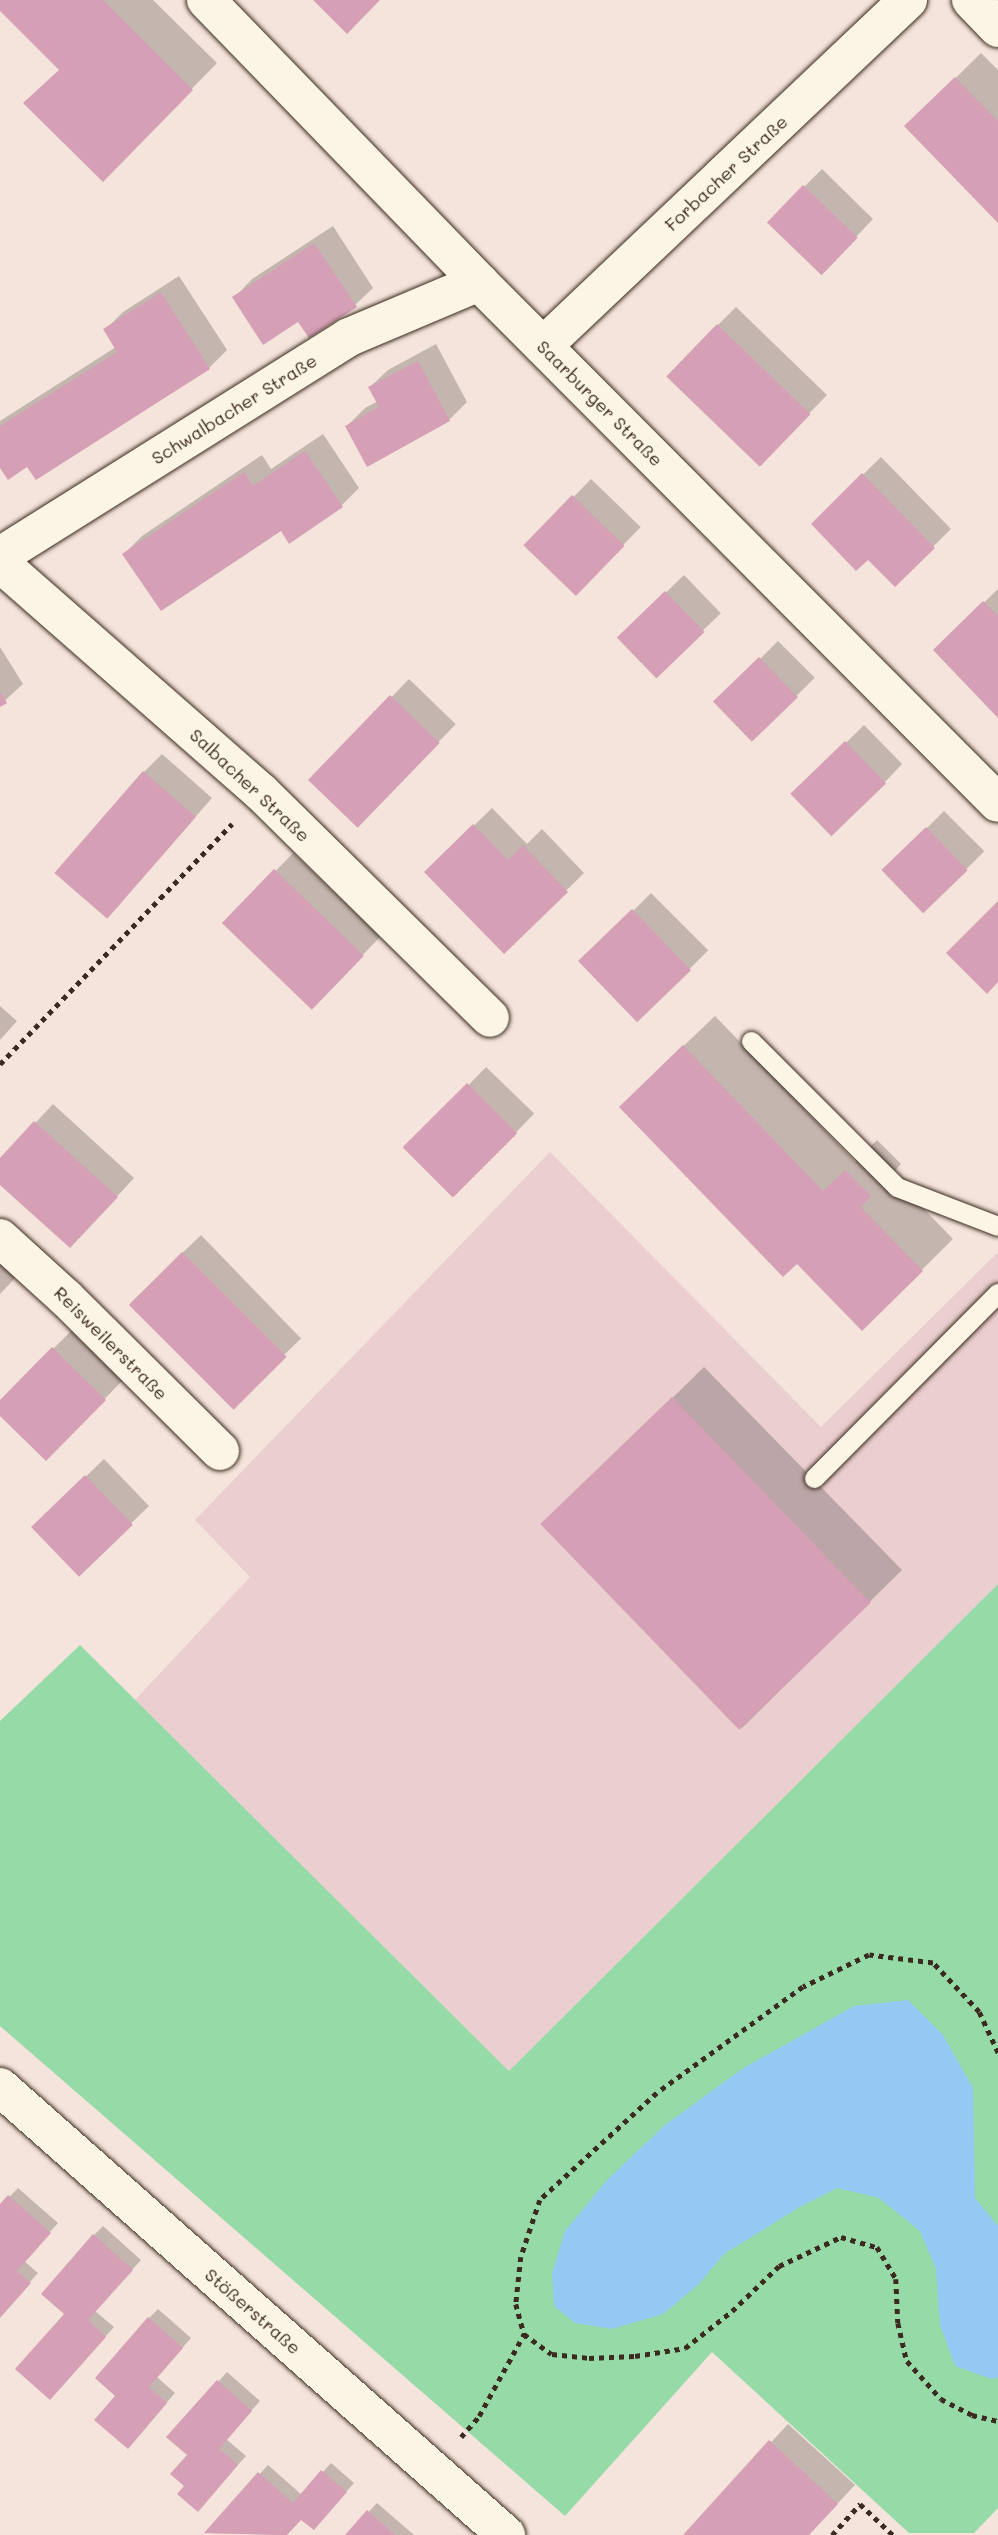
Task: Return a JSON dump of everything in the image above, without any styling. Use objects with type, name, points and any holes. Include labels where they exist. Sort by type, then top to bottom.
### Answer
[{"type":"street","name":"Saarburger Straße","points":[[206,0],[479,282],[998,803]]},
{"type":"street","name":"Forbacher Straße","points":[[543,346],[908,0]]},
{"type":"street","points":[[971,0],[998,28]]},
{"type":"street","name":"Schwalbacher Straße","points":[[0,556],[349,337],[479,282]]},
{"type":"street","name":"Salbacher Straße","points":[[0,563],[262,793],[490,1018]]},
{"type":"street","name":"Reisweilerstraße","points":[[0,1238],[65,1298],[220,1451]]},
{"type":"street","name":"Stößerstraße","points":[[0,2087],[506,2535]]},
{"type":"lane","points":[[751,1041],[897,1187],[998,1226]]},
{"type":"lane","points":[[814,1478],[998,1293]]},
{"type":"path","points":[[0,1064],[262,793]]},
{"type":"path","points":[[998,2053],[979,2012],[933,1963],[869,1955],[803,1987],[657,2094],[540,2200],[521,2257],[516,2304],[524,2334],[552,2354],[589,2358],[635,2356],[685,2348],[733,2311],[779,2266],[841,2237],[877,2247],[896,2279],[898,2323],[908,2361],[941,2399],[972,2415],[998,2421]]},
{"type":"path","points":[[433,2470],[479,2416],[524,2334]]},
{"type":"path","points":[[832,2535],[860,2504],[893,2535]]},
{"type":"shaded area","points":[[550,1152],[821,1427],[998,1252],[998,1584],[509,2071],[135,1700],[250,1577],[195,1520]]},
{"type":"green space","points":[[998,1584],[998,2508],[974,2533],[909,2533],[712,2352],[565,2516],[0,2026],[0,1721],[80,1645],[509,2071]]},
{"type":"water","points":[[908,2000],[943,2035],[973,2088],[975,2198],[998,2226],[998,2377],[992,2379],[955,2366],[940,2325],[936,2269],[920,2231],[879,2198],[837,2188],[798,2208],[724,2254],[699,2284],[663,2314],[612,2329],[575,2323],[554,2306],[552,2273],[565,2231],[608,2179],[665,2125],[742,2069],[854,2006]]},
{"type":"building","points":[[0,0],[103,0],[193,90],[103,182],[23,103],[59,70],[0,11]]},
{"type":"building","points":[[313,0],[380,0],[347,34]]},
{"type":"building","points":[[955,77],[998,121],[998,223],[904,126]]},
{"type":"building","points":[[803,185],[858,238],[822,275],[767,222]]},
{"type":"building","points":[[314,243],[357,307],[309,338],[298,322],[263,345],[232,297]]},
{"type":"building","points":[[161,292],[210,369],[36,480],[27,467],[8,480],[0,468],[0,426],[117,352],[103,329]]},
{"type":"building","points":[[717,324],[811,414],[760,467],[666,377]]},
{"type":"building","points":[[418,361],[450,421],[367,467],[345,426],[379,407],[368,387]]},
{"type":"building","points":[[305,451],[343,507],[289,544],[281,531],[161,611],[122,554],[244,472],[253,486]]},
{"type":"building","points":[[862,473],[935,548],[895,587],[868,560],[856,571],[811,524]]},
{"type":"building","points":[[572,495],[625,546],[576,596],[523,545]]},
{"type":"building","points":[[665,591],[705,632],[656,679],[617,638]]},
{"type":"building","points":[[983,601],[998,616],[998,718],[933,650]]},
{"type":"building","points":[[759,657],[798,697],[752,742],[713,701]]},
{"type":"building","points":[[0,692],[7,703],[0,707]]},
{"type":"building","points":[[390,695],[440,743],[358,828],[308,780]]},
{"type":"building","points":[[845,741],[886,783],[831,836],[790,794]]},
{"type":"building","points":[[143,771],[196,817],[107,919],[54,873]]},
{"type":"building","points":[[473,824],[508,860],[523,845],[568,892],[504,954],[424,872]]},
{"type":"building","points":[[926,827],[968,870],[923,913],[881,870]]},
{"type":"building","points":[[274,869],[364,956],[312,1010],[222,923]]},
{"type":"building","points":[[998,901],[998,982],[987,994],[946,953]]},
{"type":"building","points":[[632,909],[691,970],[637,1022],[578,961]]},
{"type":"building","points":[[683,1045],[823,1191],[845,1170],[871,1196],[861,1207],[923,1271],[862,1331],[797,1264],[783,1277],[619,1107]]},
{"type":"building","points":[[467,1083],[517,1133],[453,1198],[403,1147]]},
{"type":"building","points":[[34,1121],[118,1197],[70,1248],[0,1185],[0,1158]]},
{"type":"building","points":[[182,1252],[287,1357],[234,1410],[129,1305]]},
{"type":"building","points":[[52,1347],[106,1400],[46,1461],[0,1416],[0,1400]]},
{"type":"building","points":[[672,1397],[871,1603],[739,1730],[540,1524]]},
{"type":"building","points":[[85,1475],[133,1525],[79,1577],[31,1527]]},
{"type":"building","points":[[8,2195],[51,2233],[17,2271],[31,2283],[0,2318],[0,2204]]},
{"type":"building","points":[[93,2234],[133,2270],[88,2320],[106,2337],[50,2400],[15,2369],[64,2314],[41,2294]]},
{"type":"building","points":[[148,2317],[183,2348],[149,2387],[167,2403],[128,2449],[94,2420],[115,2396],[95,2378]]},
{"type":"building","points":[[217,2380],[252,2411],[219,2449],[238,2465],[198,2512],[177,2494],[184,2486],[170,2474],[187,2455],[166,2437]]},
{"type":"building","points":[[769,2440],[838,2504],[809,2535],[683,2535]]},
{"type":"building","points":[[321,2470],[347,2492],[314,2530],[301,2520],[287,2535],[204,2533],[258,2472],[293,2503]]},
{"type":"building","points":[[367,2510],[395,2535],[345,2535]]}]
